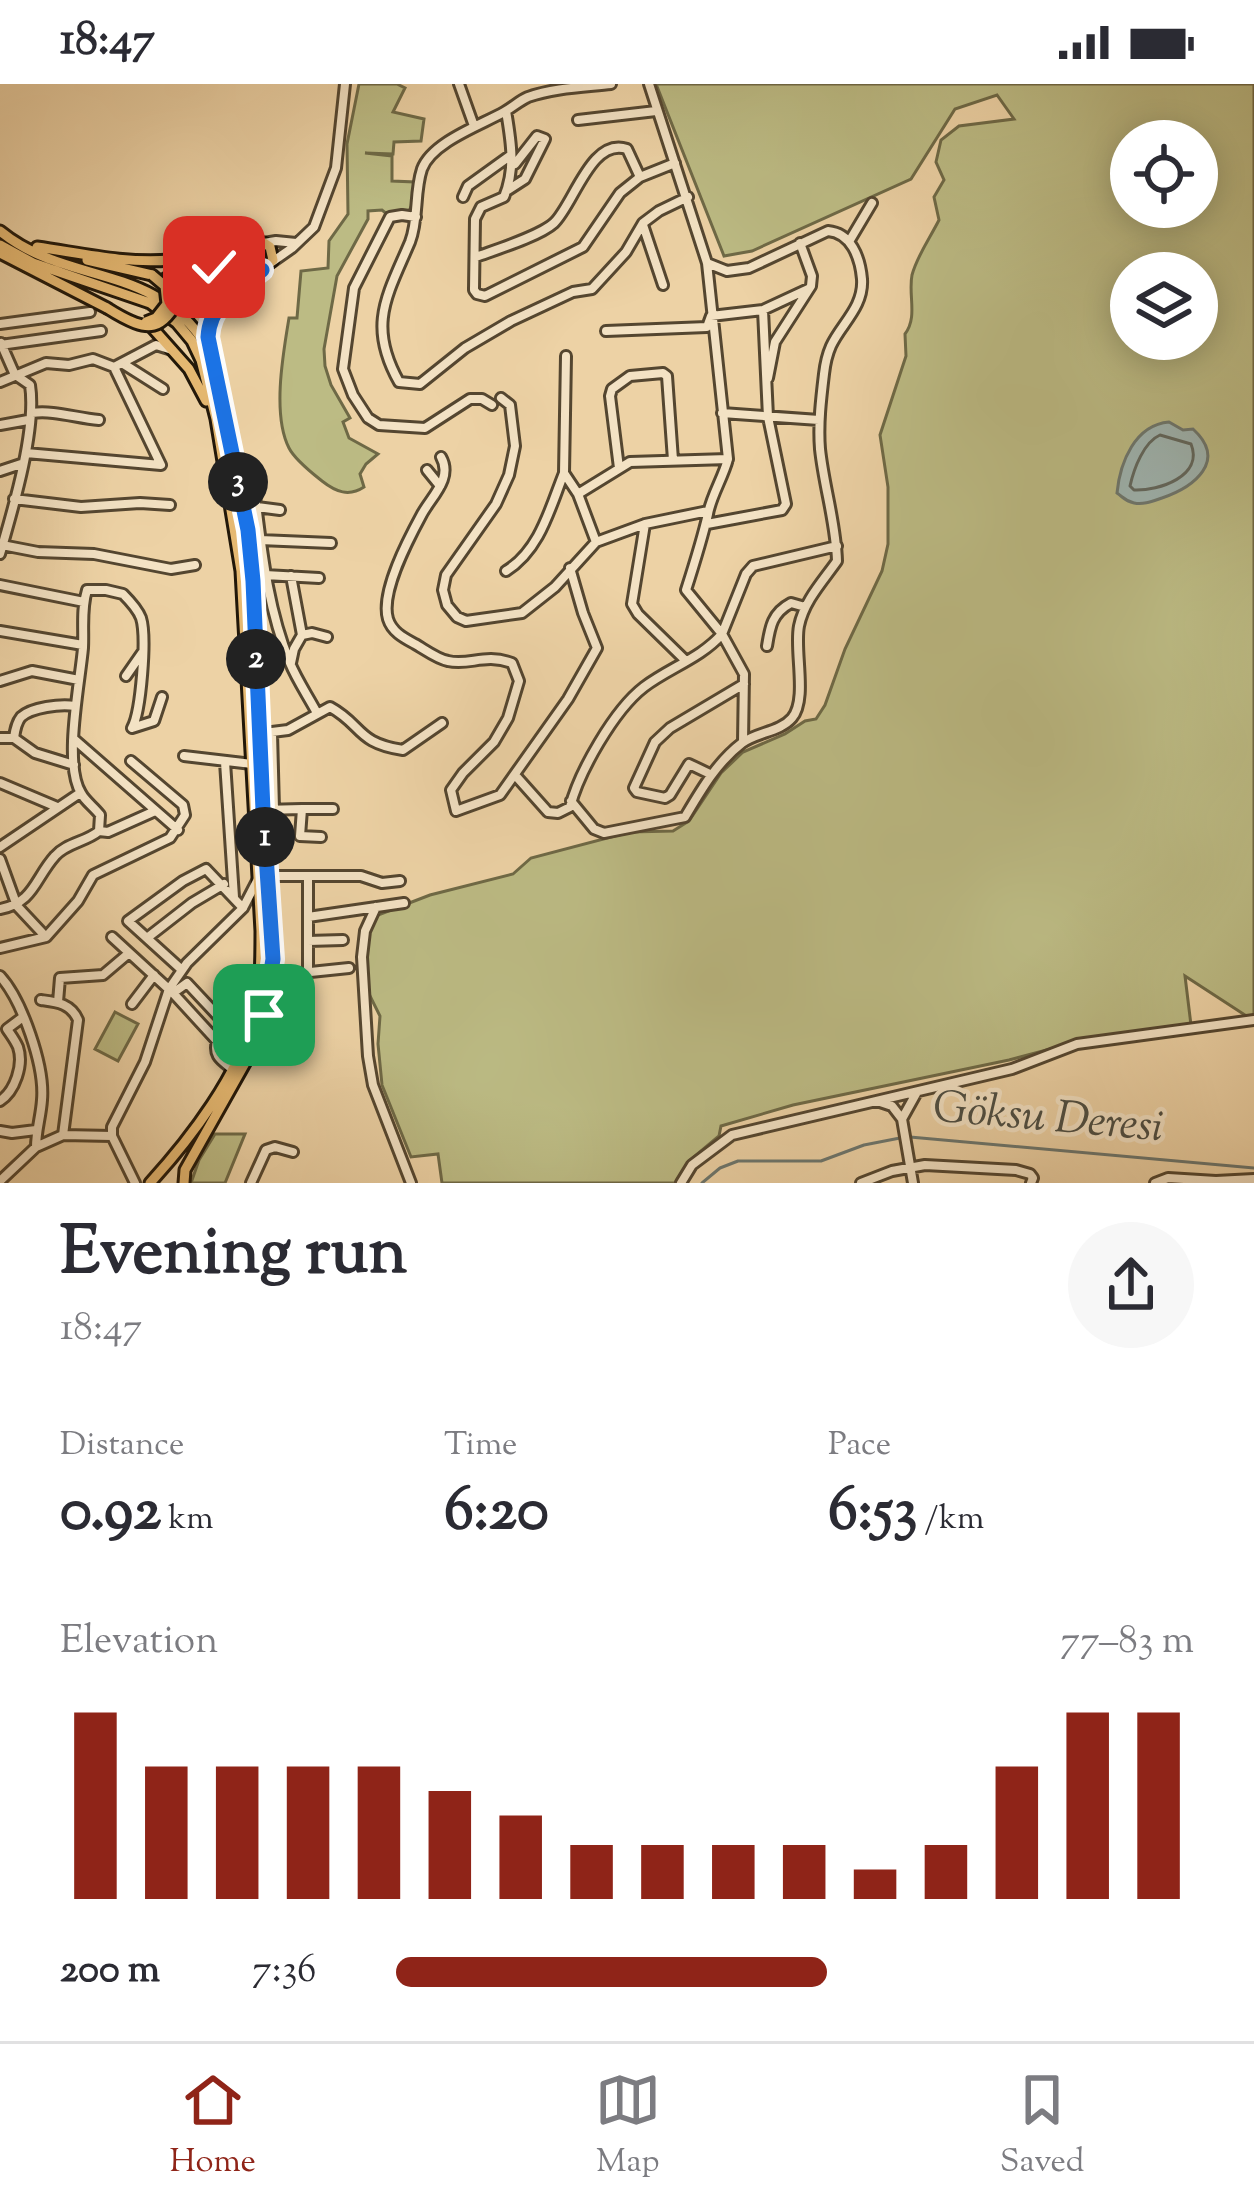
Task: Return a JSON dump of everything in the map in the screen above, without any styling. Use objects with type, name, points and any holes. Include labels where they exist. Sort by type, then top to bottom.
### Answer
[{"type":"main road","points":[[2,242],[148,261],[264,243],[274,256],[224,299],[210,320],[208,337],[255,540],[261,734],[251,764],[272,976],[253,1049],[185,1170],[184,1183]]},
{"type":"main road","points":[[2,242],[135,324],[154,326],[209,269],[227,264],[266,267]]},
{"type":"main road","points":[[2,242],[140,288],[168,302],[197,331],[214,366]]},
{"type":"main road","points":[[2,242],[33,263],[166,312],[192,341],[216,419],[239,554],[268,810],[254,1016],[211,1107],[151,1183]]},
{"type":"main road","points":[[165,279],[193,261],[264,243]]},
{"type":"main road","points":[[37,247],[152,275],[162,281],[167,295],[165,308],[156,318],[139,322],[107,308]]},
{"type":"main road","points":[[150,325],[197,380],[216,419]]},
{"type":"main road","points":[[171,1160],[175,1170],[185,1170]]},
{"type":"street","points":[[266,267],[314,227],[336,167],[345,84]]},
{"type":"street","points":[[459,84],[474,126]]},
{"type":"street","points":[[611,84],[552,88],[474,126],[434,152],[423,168],[412,236],[384,301],[388,362],[399,382],[421,384],[511,321],[573,292],[592,289],[626,251],[643,223],[688,197]]},
{"type":"street","points":[[649,84],[710,268],[728,459],[686,590],[722,634],[744,674],[743,742]]},
{"type":"street","points":[[506,111],[511,168],[504,197],[481,207],[475,219],[477,294],[484,296],[583,247],[620,193],[640,177],[675,163]]},
{"type":"street","points":[[578,120],[656,111]]},
{"type":"street","points":[[507,191],[525,179],[545,139],[537,136],[511,168]]},
{"type":"street","points":[[476,257],[547,228],[587,170],[615,146],[627,149],[640,177]]},
{"type":"street","points":[[463,196],[468,186],[513,154]]},
{"type":"street","points":[[850,240],[872,203]]},
{"type":"street","points":[[416,217],[390,217],[354,288],[343,369],[347,381],[368,418],[379,425],[425,428],[470,399],[492,405]]},
{"type":"street","points":[[643,223],[663,285]]},
{"type":"street","points":[[571,801],[594,830],[604,833],[685,817],[710,774],[743,742],[791,720],[800,704],[797,648],[805,607],[837,561],[820,452],[825,365],[831,346],[854,311],[862,278],[850,240],[828,231],[749,268],[710,268]]},
{"type":"street","points":[[264,243],[297,244]]},
{"type":"street","points":[[765,393],[775,341],[812,276],[800,243]]},
{"type":"street","points":[[711,316],[763,310],[808,289]]},
{"type":"street","points":[[707,524],[782,510],[786,504],[765,393],[763,310]]},
{"type":"street","points":[[0,324],[90,312]]},
{"type":"street","points":[[606,331],[707,327],[711,316]]},
{"type":"street","points":[[150,325],[156,337],[154,346]]},
{"type":"street","points":[[101,331],[1,344],[15,375],[30,385],[26,452],[3,522],[1,550],[94,554],[171,569],[195,565]]},
{"type":"street","points":[[118,365],[154,346],[173,351]]},
{"type":"street","points":[[506,571],[539,536],[564,473],[566,356]]},
{"type":"street","points":[[0,382],[46,363],[93,359],[118,365],[163,389]]},
{"type":"street","points":[[26,452],[161,465],[118,365]]},
{"type":"street","points":[[619,468],[610,396],[630,376],[667,376],[673,460]]},
{"type":"street","points":[[501,398],[510,405],[515,446],[496,504],[446,575],[443,590],[457,617],[466,621],[522,613],[555,587],[596,542],[645,524],[708,511]]},
{"type":"street","points":[[0,425],[50,411],[98,420]]},
{"type":"street","points":[[722,413],[819,420]]},
{"type":"street","points":[[441,457],[446,466],[444,478],[405,548],[389,589],[387,618],[400,636],[447,661],[495,657],[512,663],[519,681],[508,718],[494,742],[452,790],[456,811],[500,795],[598,648],[570,568]]},
{"type":"street","points":[[578,494],[630,462],[728,459]]},
{"type":"street","points":[[0,470],[23,464]]},
{"type":"street","points":[[427,470],[440,486]]},
{"type":"street","points":[[564,473],[578,494],[596,542]]},
{"type":"street","points":[[238,479],[253,480],[255,540],[290,664],[317,712]]},
{"type":"street","points":[[14,500],[81,507],[170,506]]},
{"type":"street","points":[[256,507],[280,510]]},
{"type":"street","points":[[645,524],[632,604],[685,661]]},
{"type":"street","points":[[255,540],[331,543]]},
{"type":"street","points":[[515,775],[548,812],[570,807],[605,732],[625,705],[642,688],[704,651],[722,634],[753,566],[836,546]]},
{"type":"street","points":[[265,575],[320,578]]},
{"type":"street","points":[[290,664],[302,635],[291,576]]},
{"type":"street","points":[[0,585],[84,602]]},
{"type":"street","points":[[0,909],[17,906],[53,857],[98,831],[100,815],[80,793],[74,765],[87,590],[123,594],[141,618],[139,715],[132,728],[154,721],[162,697]]},
{"type":"street","points":[[766,646],[770,623],[783,607],[791,603],[805,607]]},
{"type":"street","points":[[0,631],[83,645]]},
{"type":"street","points":[[302,635],[327,638]]},
{"type":"street","points":[[126,676],[142,652]]},
{"type":"street","points":[[0,681],[32,671],[80,680]]},
{"type":"street","points":[[710,774],[689,764],[665,798],[634,788],[656,742],[670,728],[745,684]]},
{"type":"street","points":[[14,738],[16,726],[28,713],[75,706]]},
{"type":"street","points":[[261,734],[288,730],[329,707],[371,742],[403,749],[442,723]]},
{"type":"street","points":[[0,738],[14,738],[35,753],[74,765]]},
{"type":"street","points":[[74,740],[178,830]]},
{"type":"street","points":[[184,756],[251,764]]},
{"type":"street","points":[[0,947],[46,937],[78,901],[93,875],[178,830],[185,815],[183,805],[131,760]]},
{"type":"street","points":[[225,762],[234,898]]},
{"type":"street","points":[[0,783],[58,807]]},
{"type":"street","points":[[0,847],[80,793]]},
{"type":"street","points":[[302,808],[301,836],[321,837]]},
{"type":"street","points":[[268,810],[332,809]]},
{"type":"street","points":[[98,831],[108,832],[155,811]]},
{"type":"street","points":[[0,859],[17,906],[46,937]]},
{"type":"street","points":[[182,970],[128,921],[183,880],[206,869],[243,908],[260,909]]},
{"type":"street","points":[[308,877],[308,973]]},
{"type":"street","points":[[135,1183],[112,1127],[145,1062],[182,970],[243,908],[262,878],[400,880]]},
{"type":"street","points":[[147,938],[192,903],[233,880]]},
{"type":"street","points":[[308,916],[404,903]]},
{"type":"street","points":[[376,907],[365,931],[362,957],[368,1056],[373,1085],[411,1183]]},
{"type":"street","points":[[112,937],[218,1041]]},
{"type":"street","points":[[308,941],[343,940]]},
{"type":"street","points":[[58,1002],[60,978],[103,975],[129,953]]},
{"type":"street","points":[[272,976],[349,968]]},
{"type":"street","points":[[132,1004],[154,975]]},
{"type":"street","points":[[0,976],[12,989],[42,1082],[36,1147]]},
{"type":"street","points":[[171,991],[188,983],[231,1030],[215,1050],[231,1068]]},
{"type":"street","points":[[40,1000],[58,1002],[78,1020],[63,1135]]},
{"type":"street","points":[[0,1101],[13,1090],[19,1059],[19,1049],[7,1029],[22,1017]]},
{"type":"street","points":[[681,1183],[692,1165],[732,1135],[1012,1069],[1077,1044],[1254,1020]]},
{"type":"street","points":[[902,1118],[918,1091]]},
{"type":"street","points":[[876,1101],[892,1106],[902,1118],[913,1183]]},
{"type":"street","points":[[0,1131],[36,1130]]},
{"type":"street","points":[[0,1180],[36,1147],[63,1135],[112,1136]]},
{"type":"street","points":[[250,1183],[266,1150],[275,1147],[293,1152]]},
{"type":"street","points":[[861,1183],[911,1167],[1016,1170],[1030,1174],[1030,1183]]},
{"type":"street","points":[[1155,1183],[1168,1178],[1254,1179]]},
{"type":"shaded area","points":[[359,84],[405,88],[393,112],[424,119],[421,141],[394,142],[393,154],[365,153],[392,156],[392,181],[415,182],[414,201],[408,213],[368,211],[337,276],[325,366],[350,418],[343,422],[349,438],[378,454],[360,474],[364,487],[348,492],[327,485],[292,453],[281,419],[280,384],[289,318],[297,318],[301,271],[328,268],[329,241],[348,214],[347,144]]},
{"type":"shaded area","points":[[656,84],[1254,84],[1254,1016],[1248,1017],[1185,976],[1191,1025],[1092,1038],[793,1105],[721,1126],[719,1136],[689,1161],[675,1183],[442,1183],[438,1154],[411,1157],[382,1085],[380,1016],[364,970],[369,930],[378,915],[430,895],[513,874],[531,858],[630,832],[673,831],[689,821],[721,773],[743,752],[816,719],[882,571],[888,544],[888,487],[880,435],[906,356],[912,275],[939,220],[934,197],[944,180],[936,162],[941,140],[959,126],[1014,119],[997,95],[955,109],[911,179],[752,251],[724,256]]},
{"type":"shaded area","points":[[115,1012],[138,1024],[118,1061],[95,1049]]},
{"type":"shaded area","points":[[215,1134],[245,1134],[225,1183],[191,1183],[199,1160]]},
{"type":"water","points":[[1169,422],[1183,430],[1193,429],[1203,441],[1207,462],[1203,471],[1162,498],[1141,503],[1127,500],[1117,493],[1131,447],[1147,430]]},
{"type":"waterway","name":"Göksu Deresi","points":[[910,1137],[1254,1168]]},
{"type":"waterway","name":"Göksu Deresi","points":[[702,1183],[738,1161],[821,1161],[900,1138]]},
{"type":"tunnel","points":[[149,324],[150,300],[165,279]]},
{"type":"route","points":[[214,267],[237,264],[262,270],[216,308],[208,337],[248,530],[253,581],[273,959],[264,1015]]}]
